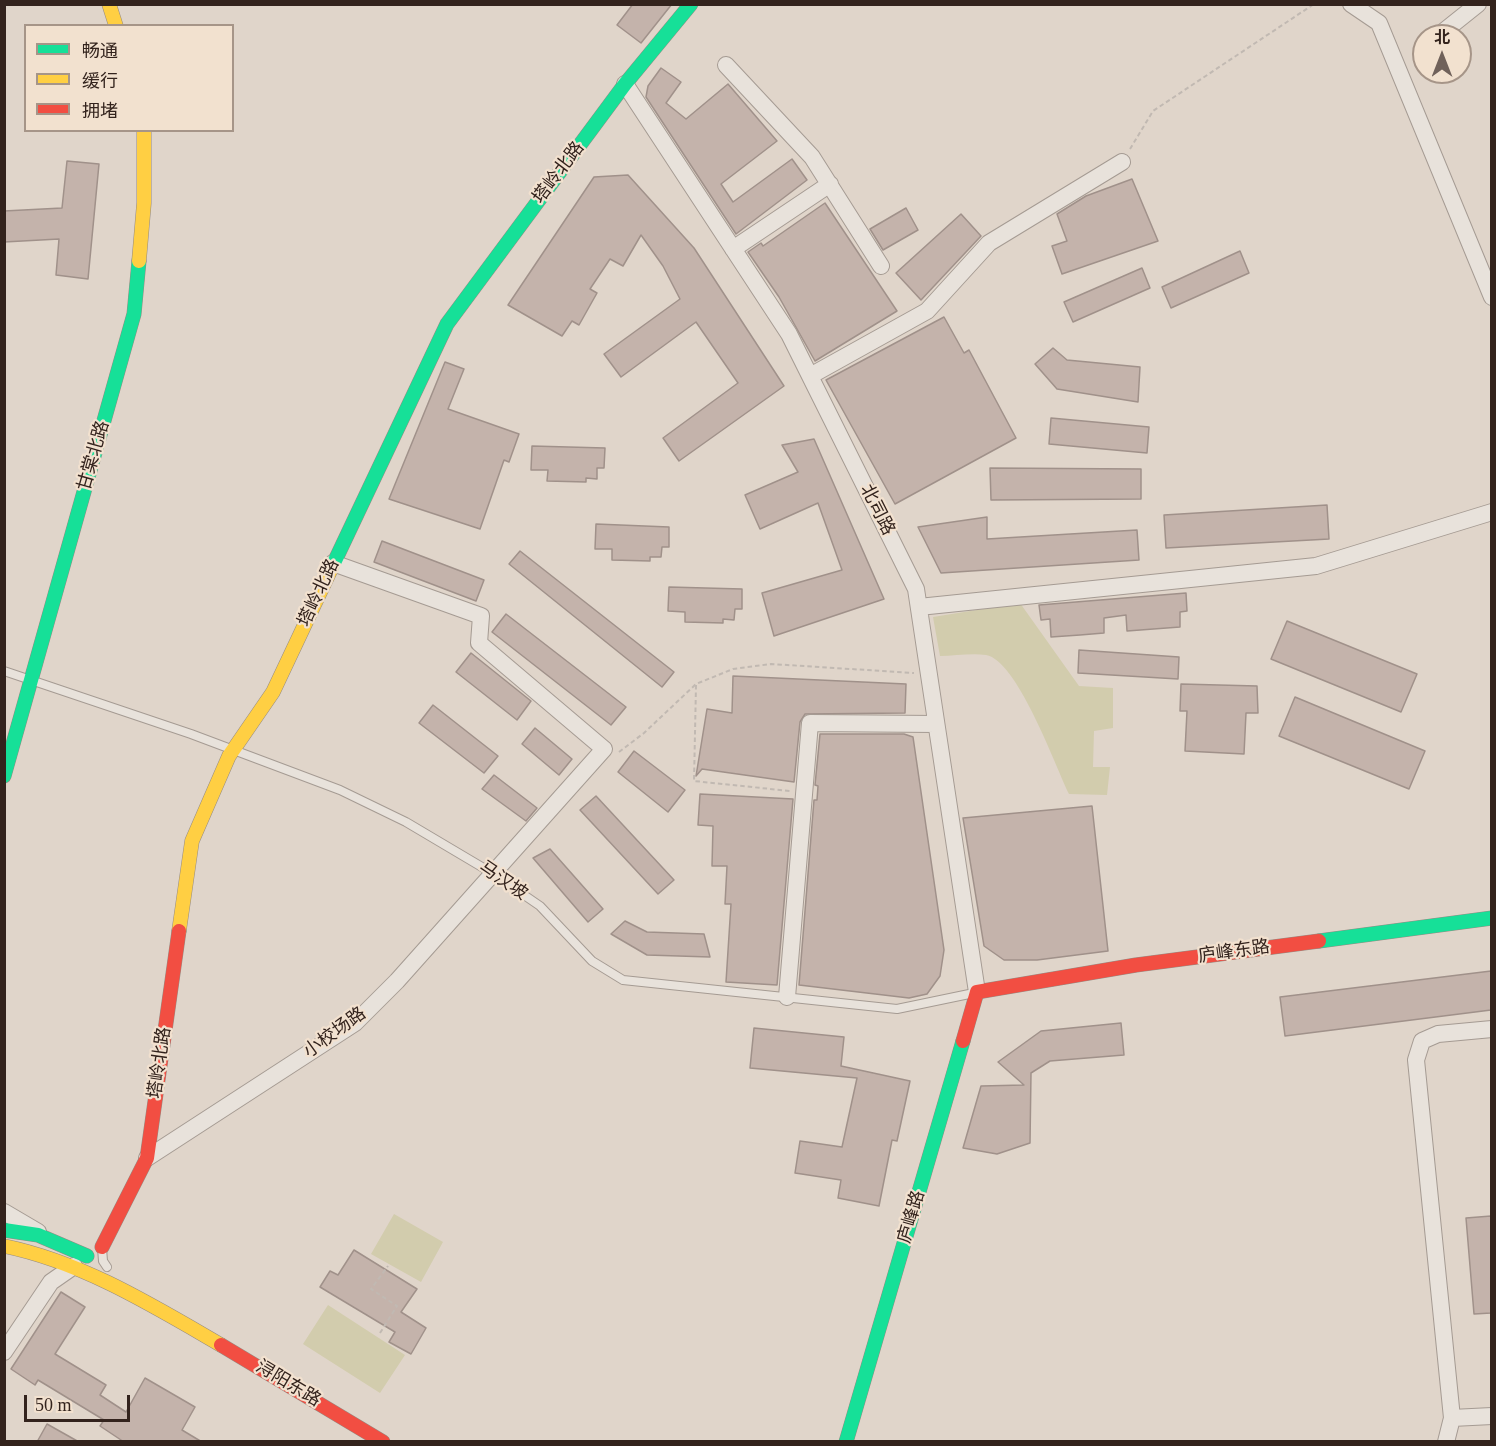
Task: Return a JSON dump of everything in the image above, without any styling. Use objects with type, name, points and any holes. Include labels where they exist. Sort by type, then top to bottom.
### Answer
[{"type":"street","points":[[109,4],[115,24]]},
{"type":"street","name":"塔岭北路","points":[[102,1247],[147,1158],[192,841],[233,750],[273,692],[447,324],[625,84],[691,4]]},
{"type":"street","points":[[1351,4],[1379,23],[1491,297]]},
{"type":"street","points":[[1453,24],[1478,4]]},
{"type":"street","points":[[726,65],[787,128],[830,184],[881,266]]},
{"type":"street","name":"北司路","points":[[625,84],[789,334],[916,589],[977,992]]},
{"type":"street","name":"甘棠北路","points":[[4,776],[134,314],[144,203],[144,132]]},
{"type":"street","points":[[810,376],[927,311],[989,243],[1122,162]]},
{"type":"street","points":[[733,249],[830,184]]},
{"type":"street","points":[[919,607],[1316,566],[1491,512]]},
{"type":"street","name":"小校场路","points":[[147,1158],[355,1023],[397,981],[604,749],[479,643],[481,616],[333,563]]},
{"type":"street","points":[[787,997],[810,723],[936,724]]},
{"type":"street","name":"庐峰东路","points":[[977,992],[1136,966],[1491,918]]},
{"type":"street","name":"庐峰路","points":[[846,1442],[977,992]]},
{"type":"street","points":[[1446,1442],[1452,1418],[1416,1060],[1422,1041],[1438,1034],[1491,1029]]},
{"type":"street","points":[[4,1212],[49,1239],[78,1260],[192,1327]]},
{"type":"street","points":[[4,1230],[49,1239]]},
{"type":"street","points":[[9,1247],[107,1267],[192,1327]]},
{"type":"street","points":[[4,1352],[51,1282],[78,1260]]},
{"type":"street","name":"浔阳东路","points":[[192,1327],[383,1442]]},
{"type":"street","points":[[1452,1418],[1491,1416]]},
{"type":"lane","name":"马汉坡","points":[[4,671],[233,750],[340,790],[406,822],[492,873],[540,906],[592,961],[622,980],[897,1009],[977,992]]},
{"type":"lane","points":[[78,1260],[102,1247],[103,1261],[107,1267]]},
{"type":"path","points":[[1122,162],[1153,111],[1314,4]]},
{"type":"path","points":[[619,753],[644,734],[696,684],[733,669],[771,664],[928,674]]},
{"type":"path","points":[[696,684],[694,782],[804,792]]},
{"type":"path","points":[[380,1333],[397,1306],[371,1289],[388,1266]]},
{"type":"shaded area","points":[[1020,603],[1079,686],[1113,688],[1113,728],[1094,731],[1093,767],[1110,767],[1107,795],[1069,794],[1034,716],[1010,675],[998,661],[980,654],[940,656],[933,617]]},
{"type":"shaded area","points":[[394,1214],[443,1242],[421,1282],[371,1254]]},
{"type":"shaded area","points":[[328,1305],[405,1355],[380,1393],[303,1344]]},
{"type":"building","points":[[633,4],[672,4],[641,43],[617,25]]},
{"type":"building","points":[[661,68],[681,82],[666,103],[686,119],[728,84],[777,141],[721,184],[733,202],[792,159],[807,180],[736,234],[646,97],[648,86]]},
{"type":"building","points":[[67,161],[99,164],[88,279],[56,275],[59,239],[4,242],[4,211],[62,208]]},
{"type":"building","points":[[628,175],[694,248],[784,386],[679,461],[663,438],[738,383],[696,322],[621,377],[604,354],[680,299],[663,266],[641,235],[623,266],[610,259],[590,289],[597,293],[579,325],[572,321],[562,336],[508,305],[594,177]]},
{"type":"building","points":[[1132,179],[1158,241],[1062,274],[1052,246],[1067,241],[1057,214],[1086,196]]},
{"type":"building","points":[[825,203],[897,311],[815,361],[779,297],[748,252],[761,243],[763,246]]},
{"type":"building","points":[[906,208],[918,230],[883,250],[870,229]]},
{"type":"building","points":[[961,214],[981,236],[921,300],[896,273]]},
{"type":"building","points":[[1240,251],[1249,273],[1171,308],[1162,287]]},
{"type":"building","points":[[1142,268],[1150,288],[1073,322],[1064,302]]},
{"type":"building","points":[[944,317],[964,353],[969,350],[1016,438],[895,504],[826,380]]},
{"type":"building","points":[[1053,348],[1067,360],[1140,367],[1138,402],[1057,389],[1035,364]]},
{"type":"building","points":[[445,362],[464,369],[448,409],[519,434],[509,462],[504,460],[480,529],[389,499]]},
{"type":"building","points":[[1051,418],[1149,427],[1147,453],[1049,444]]},
{"type":"building","points":[[814,439],[884,599],[774,636],[762,593],[842,570],[818,503],[760,529],[745,495],[798,472],[782,445]]},
{"type":"building","points":[[532,446],[605,448],[604,468],[597,468],[597,479],[586,478],[586,482],[547,481],[548,470],[531,470]]},
{"type":"building","points":[[990,468],[1141,469],[1141,499],[991,500]]},
{"type":"building","points":[[1327,505],[1329,539],[1166,548],[1164,515]]},
{"type":"building","points":[[987,517],[987,539],[1137,530],[1139,560],[941,573],[918,527]]},
{"type":"building","points":[[596,524],[669,527],[669,547],[662,547],[661,557],[650,557],[650,561],[612,560],[612,549],[595,549]]},
{"type":"building","points":[[382,541],[484,580],[476,601],[374,562]]},
{"type":"building","points":[[520,551],[674,672],[662,687],[509,564]]},
{"type":"building","points":[[669,587],[742,589],[742,609],[735,609],[734,620],[723,619],[723,623],[685,622],[685,612],[668,611]]},
{"type":"building","points":[[1186,593],[1187,611],[1180,612],[1180,627],[1127,631],[1126,615],[1104,618],[1104,633],[1051,637],[1050,619],[1041,620],[1039,605]]},
{"type":"building","points":[[506,614],[626,707],[611,725],[492,632]]},
{"type":"building","points":[[1287,621],[1417,674],[1401,712],[1271,659]]},
{"type":"building","points":[[1079,650],[1179,657],[1178,679],[1078,673]]},
{"type":"building","points":[[471,653],[531,701],[517,720],[456,672]]},
{"type":"building","points":[[733,676],[906,684],[905,713],[805,714],[800,722],[794,782],[702,769],[696,776],[707,709],[732,713]]},
{"type":"building","points":[[1181,684],[1257,686],[1258,713],[1246,713],[1244,754],[1185,751],[1187,711],[1180,711]]},
{"type":"building","points":[[1295,697],[1425,751],[1409,789],[1279,736]]},
{"type":"building","points":[[433,705],[498,756],[484,773],[419,723]]},
{"type":"building","points":[[535,728],[572,759],[559,775],[522,744]]},
{"type":"building","points":[[820,734],[904,734],[913,737],[944,950],[940,976],[927,994],[909,998],[799,985],[814,800],[817,800],[818,786],[815,785]]},
{"type":"building","points":[[634,751],[685,790],[668,812],[618,772]]},
{"type":"building","points":[[494,775],[537,808],[526,821],[482,789]]},
{"type":"building","points":[[700,794],[793,799],[777,985],[726,982],[731,904],[725,904],[727,866],[712,866],[713,826],[698,825]]},
{"type":"building","points":[[596,796],[674,880],[658,894],[580,810]]},
{"type":"building","points":[[1092,806],[1108,951],[1037,960],[1004,960],[984,946],[963,818]]},
{"type":"building","points":[[550,849],[603,909],[588,922],[533,858]]},
{"type":"building","points":[[625,921],[647,932],[704,934],[710,957],[647,955],[611,934]]},
{"type":"building","points":[[1491,971],[1491,1010],[1285,1036],[1280,997]]},
{"type":"building","points":[[1121,1023],[1124,1055],[1050,1061],[1031,1073],[1030,1143],[997,1154],[963,1148],[981,1086],[1024,1085],[998,1062],[1041,1031]]},
{"type":"building","points":[[754,1028],[844,1037],[841,1066],[910,1081],[897,1141],[892,1140],[879,1206],[838,1198],[841,1180],[795,1173],[800,1141],[842,1147],[857,1078],[750,1068]]},
{"type":"building","points":[[1491,1216],[1491,1313],[1474,1314],[1466,1218]]},
{"type":"building","points":[[354,1250],[417,1289],[401,1312],[426,1328],[411,1354],[389,1342],[395,1332],[320,1287],[330,1271],[338,1275]]},
{"type":"building","points":[[61,1292],[85,1307],[55,1354],[106,1385],[100,1395],[126,1412],[145,1378],[195,1407],[182,1430],[202,1442],[124,1442],[100,1426],[104,1420],[38,1380],[35,1385],[11,1369]]},
{"type":"building","points":[[47,1424],[79,1442],[37,1442]]},
{"type":"traffic: fast","points":[[332,567],[447,324],[625,84],[691,4]]},
{"type":"traffic: fast","points":[[4,776],[134,314],[139,261]]},
{"type":"traffic: fast","points":[[1319,941],[1492,918]]},
{"type":"traffic: fast","points":[[846,1442],[963,1041]]},
{"type":"traffic: fast","points":[[4,1230],[38,1235],[87,1256]]},
{"type":"traffic: slow","points":[[109,4],[115,24]]},
{"type":"traffic: slow","points":[[139,261],[144,203],[144,132]]},
{"type":"traffic: slow","points":[[179,931],[192,841],[229,756],[273,692],[332,567]]},
{"type":"traffic: slow","points":[[4,1246],[33,1253],[116,1286],[221,1345]]},
{"type":"traffic: jam","points":[[102,1247],[147,1158],[179,931]]},
{"type":"traffic: jam","points":[[963,1041],[977,992],[1136,965],[1319,941]]},
{"type":"traffic: jam","points":[[221,1345],[383,1442]]}]
